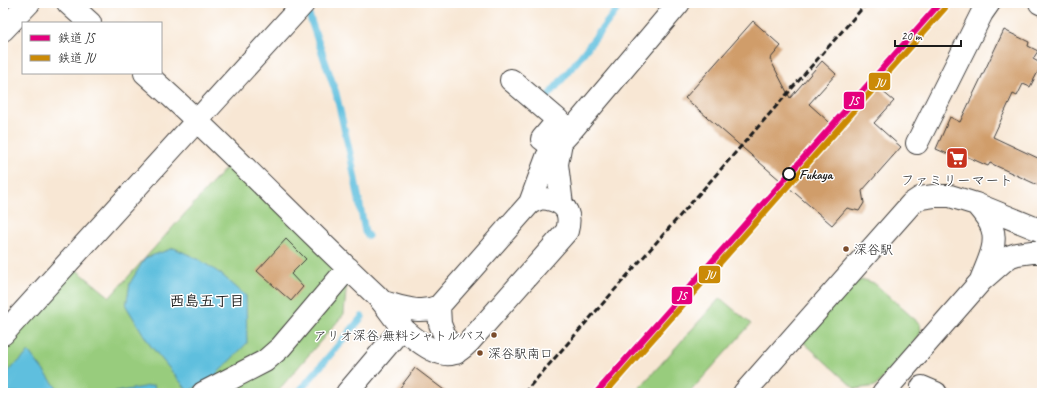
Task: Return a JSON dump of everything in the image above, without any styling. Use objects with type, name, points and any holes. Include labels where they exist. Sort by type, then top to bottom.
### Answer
[{"type":"street","points":[[3,30],[29,3]]},
{"type":"street","points":[[68,3],[89,22]]},
{"type":"street","points":[[3,334],[304,3]]},
{"type":"street","points":[[347,393],[401,318],[415,310],[424,311],[438,306],[530,203],[547,157],[566,137],[679,3]]},
{"type":"street","points":[[917,143],[989,3]]},
{"type":"street","points":[[146,74],[197,121],[401,318],[425,345],[434,351],[445,355],[456,353],[469,342],[567,231],[569,216],[562,205],[555,201],[546,199],[540,199],[530,203]]},
{"type":"street","points":[[511,80],[558,120],[542,139],[547,143],[563,124],[566,137],[558,164],[562,205]]},
{"type":"street","points":[[744,393],[911,204],[920,198],[950,196],[976,204],[1042,231]]},
{"type":"street","points":[[976,204],[992,226],[993,233],[993,247],[981,281]]},
{"type":"street","points":[[883,393],[981,281],[1011,256],[1017,254],[1042,252]]},
{"type":"street","points":[[203,393],[265,360],[281,347],[348,268]]},
{"type":"street","points":[[438,306],[440,324],[446,339],[456,353]]},
{"type":"green space","points":[[235,158],[348,268],[344,314],[276,393],[3,393],[3,334],[68,263],[110,297]]},
{"type":"green space","points":[[865,280],[874,283],[920,324],[921,331],[919,337],[876,386],[855,389],[801,340],[855,281]]},
{"type":"green space","points":[[720,298],[751,324],[689,393],[635,393]]},
{"type":"water","points":[[174,248],[198,259],[221,274],[246,296],[247,343],[211,380],[188,391],[150,345],[126,306],[130,283],[145,258]]},
{"type":"water","points":[[29,352],[57,388],[66,393],[3,393],[3,376]]},
{"type":"water","points":[[154,385],[156,393],[111,393]]},
{"type":"building","points":[[753,21],[781,46],[770,59],[790,98],[822,61],[836,74],[809,104],[838,130],[876,86],[894,101],[874,123],[901,147],[862,191],[864,203],[859,211],[847,208],[832,225],[685,98]]},
{"type":"building","points":[[1004,30],[1029,42],[1028,46],[1038,51],[1033,59],[1042,64],[1030,87],[1023,84],[1017,96],[1013,94],[993,137],[1042,160],[1042,187],[990,163],[988,166],[959,153],[957,158],[936,149],[950,117],[960,122]]},
{"type":"building","points":[[286,239],[306,259],[291,274],[303,287],[291,301],[257,271]]},
{"type":"building","points":[[415,368],[448,393],[396,393]]},
{"type":"waterway","points":[[544,101],[622,3]]},
{"type":"waterway","points":[[308,12],[336,93],[351,158],[365,232],[368,236]]},
{"type":"waterway","points":[[298,393],[362,317]]},
{"type":"railway","points":[[524,393],[867,3]]},
{"type":"rail line","name":"JS","points":[[596,393],[940,3]]},
{"type":"rail line","name":"JU","points":[[605,393],[945,8]]},
{"type":"place","name":"ファミリーマート","points":[[957,158]]},
{"type":"place","name":"Fukaya","points":[[789,174]]},
{"type":"place","name":"深谷駅","points":[[846,249]]},
{"type":"place","name":"アリオ深谷 無料シャトルバス","points":[[494,335]]},
{"type":"place","name":"深谷駅南口","points":[[480,353]]},
{"type":"district","name":"西島五丁目","points":[[207,301]]}]
